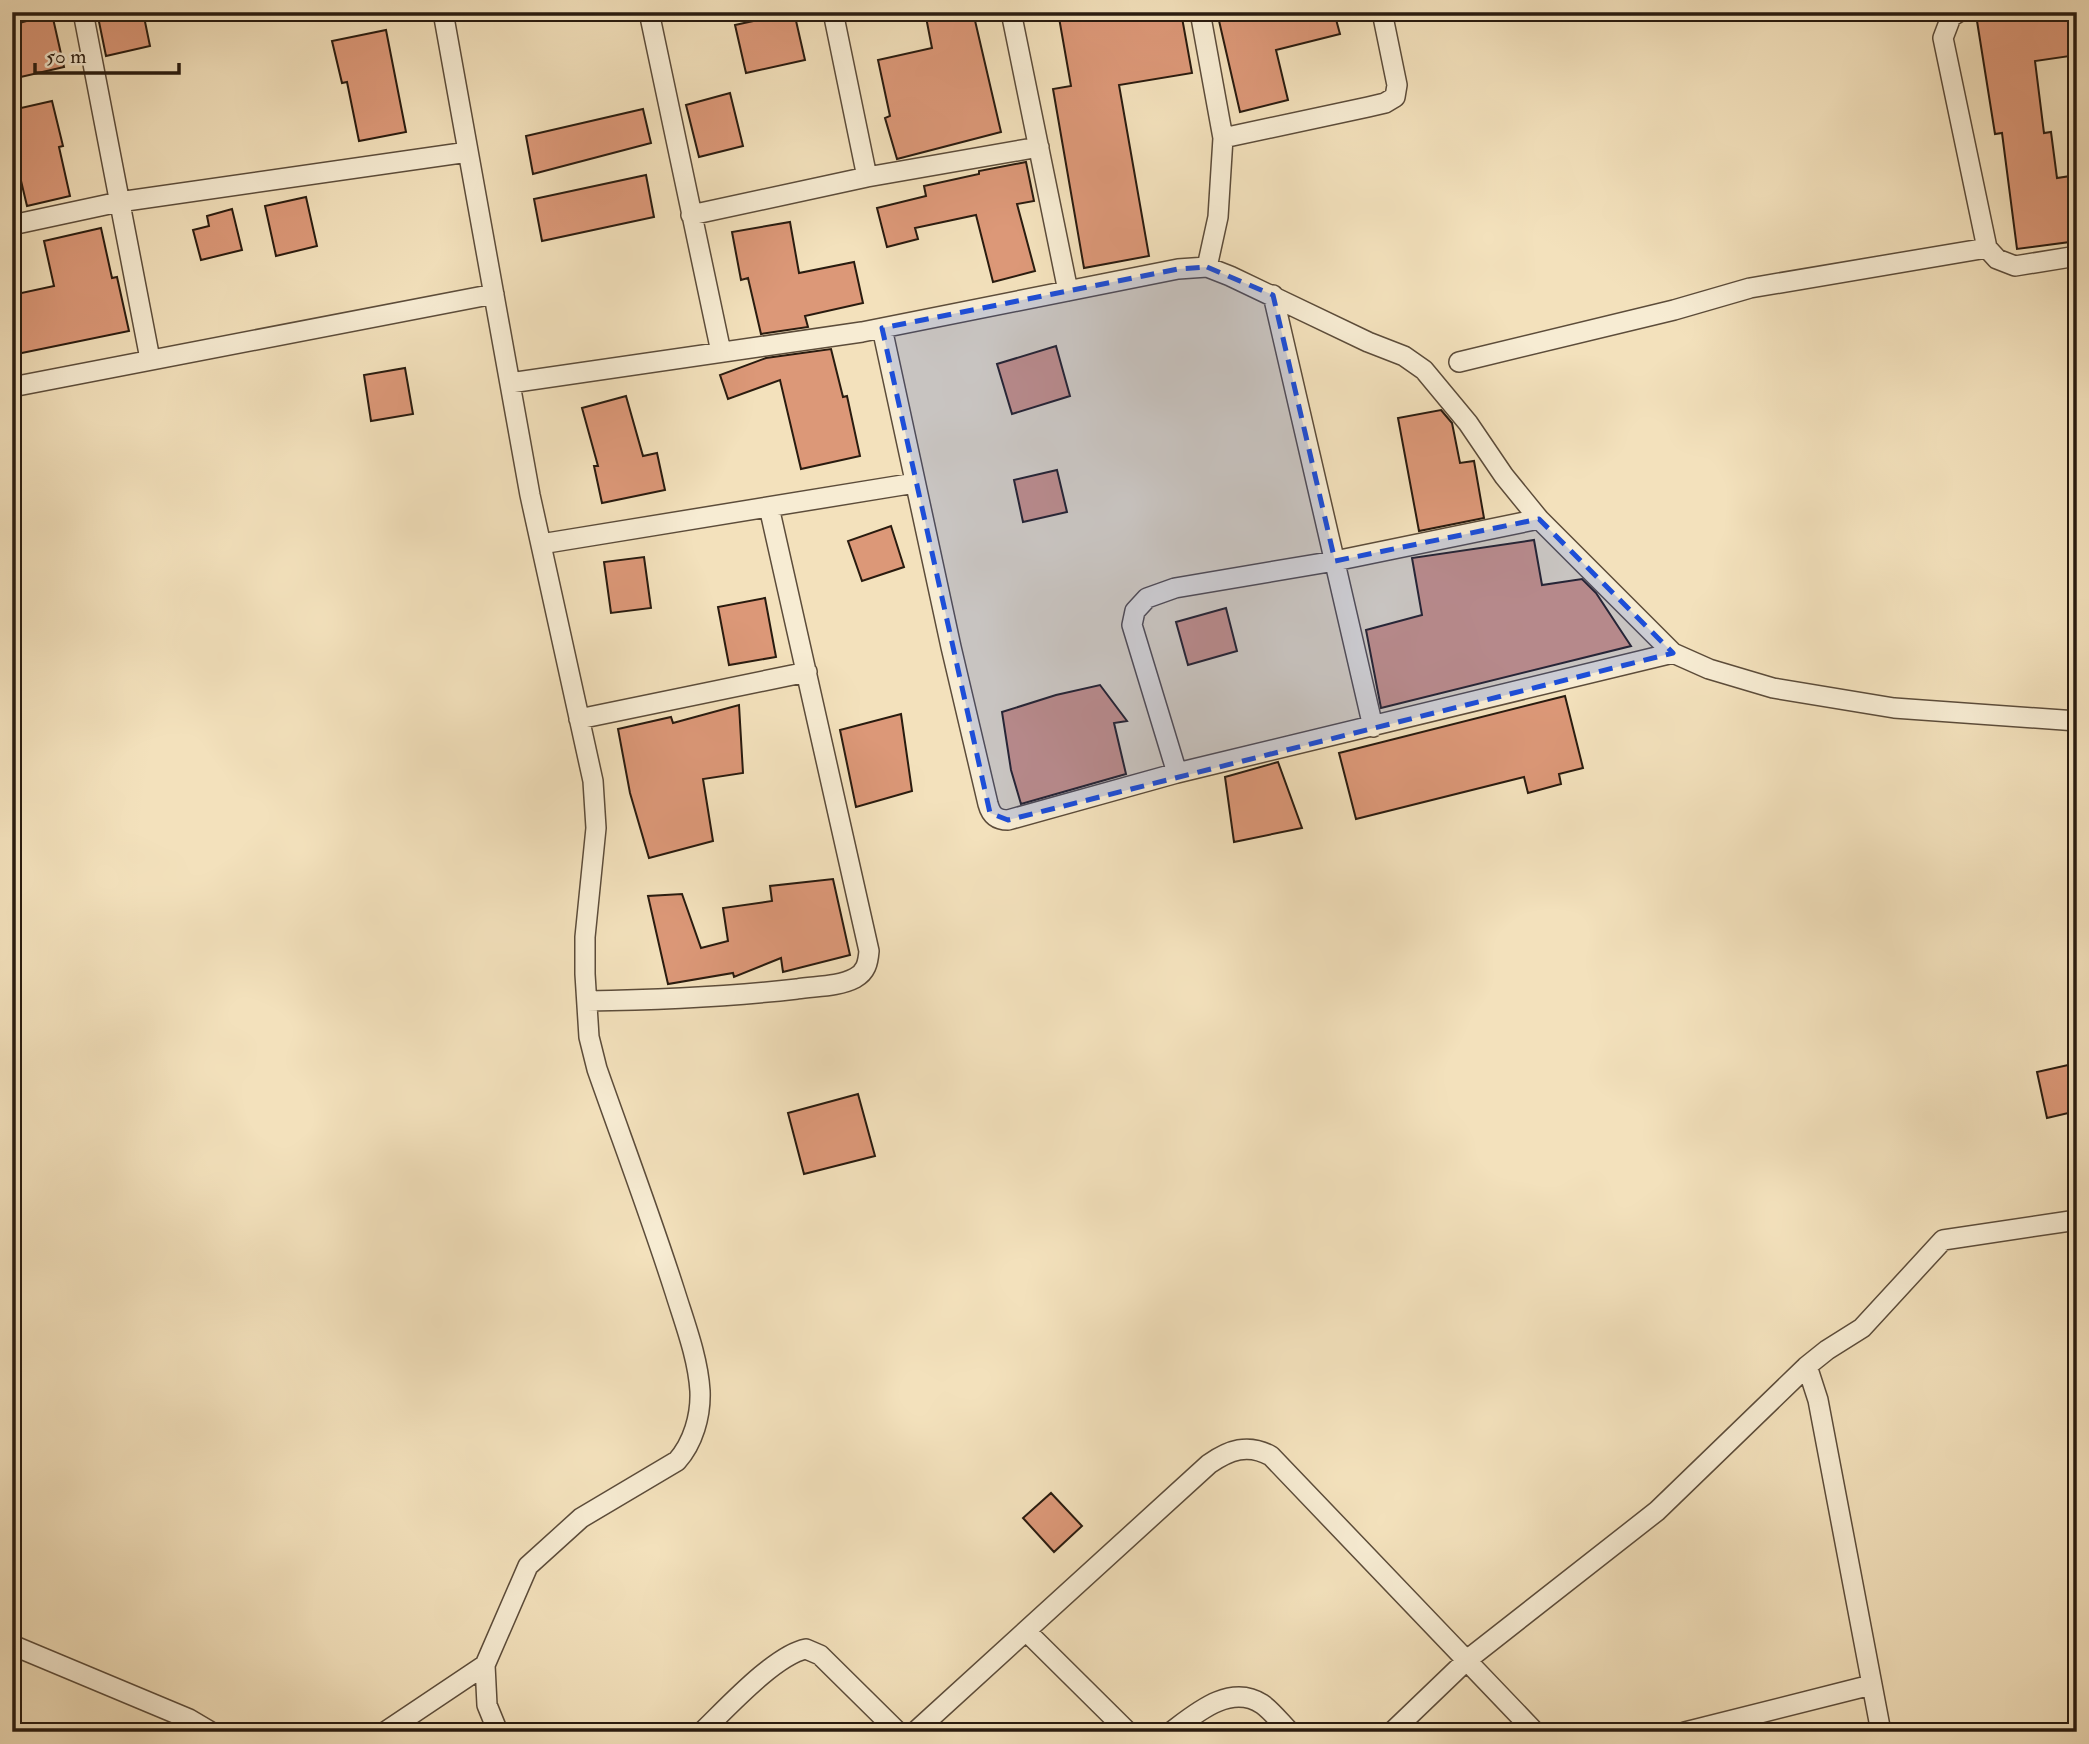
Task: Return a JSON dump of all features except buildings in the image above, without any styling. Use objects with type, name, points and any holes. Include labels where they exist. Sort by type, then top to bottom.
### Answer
[{"type":"street","points":[[83,12],[150,359]]},
{"type":"street","points":[[443,12],[541,544],[593,781],[596,828],[585,937],[589,1037],[597,1069],[687,1331],[700,1392],[692,1438],[677,1461],[581,1518],[551,1542],[528,1566],[485,1665],[487,1705],[498,1732]]},
{"type":"street","points":[[649,12],[721,352]]},
{"type":"street","points":[[833,12],[867,177]]},
{"type":"street","points":[[1011,12],[1068,291]]},
{"type":"street","points":[[1200,12],[1223,138],[1218,217],[1208,267]]},
{"type":"street","points":[[1223,138],[1385,103],[1395,97],[1397,85],[1382,12]]},
{"type":"street","points":[[1959,12],[1951,17],[1943,38],[1987,248],[1997,260],[2015,267],[2077,256]]},
{"type":"street","points":[[691,215],[867,177],[1039,147]]},
{"type":"street","points":[[12,225],[119,202],[468,152]]},
{"type":"street","points":[[1459,362],[1674,310],[1749,288],[1987,248]]},
{"type":"street","points":[[510,383],[882,328],[1178,269],[1208,267],[1273,295],[1356,337],[1404,356],[1424,370],[1468,423],[1539,519],[1673,653],[1709,669],[1773,688],[1894,708],[2077,721]]},
{"type":"street","points":[[12,387],[494,295]]},
{"type":"street","points":[[1273,295],[1373,727]]},
{"type":"street","points":[[882,328],[984,791],[990,813],[994,817],[1009,820],[1177,773],[1673,653]]},
{"type":"street","points":[[541,544],[915,483]]},
{"type":"street","points":[[587,1001],[664,1000],[757,993],[842,983],[864,971],[869,951],[769,507]]},
{"type":"street","points":[[1177,773],[1132,625],[1135,611],[1147,598],[1175,589],[1335,561],[1539,519]]},
{"type":"street","points":[[579,719],[807,672]]},
{"type":"street","points":[[1392,1732],[1466,1660],[1657,1511],[1807,1366],[1826,1350],[1862,1328],[1943,1240],[2077,1220]]},
{"type":"street","points":[[1807,1366],[1818,1400],[1881,1732]]},
{"type":"street","points":[[915,1732],[1209,1464],[1230,1452],[1250,1449],[1260,1450],[1271,1456],[1535,1732]]},
{"type":"street","points":[[1026,1631],[1128,1732]]},
{"type":"street","points":[[12,1645],[211,1732]]},
{"type":"street","points":[[702,1732],[770,1670],[791,1654],[806,1649],[820,1654],[898,1732]]},
{"type":"street","points":[[385,1732],[485,1665]]},
{"type":"street","points":[[1685,1732],[1871,1685]]},
{"type":"street","points":[[1171,1732],[1212,1703],[1237,1698],[1253,1700],[1264,1706],[1290,1732]]},
{"type":"highlighted area","points":[[1207,267],[1230,276],[1273,295],[1335,561],[1539,519],[1673,653],[1008,820],[990,813],[882,328],[1178,269]]}]
